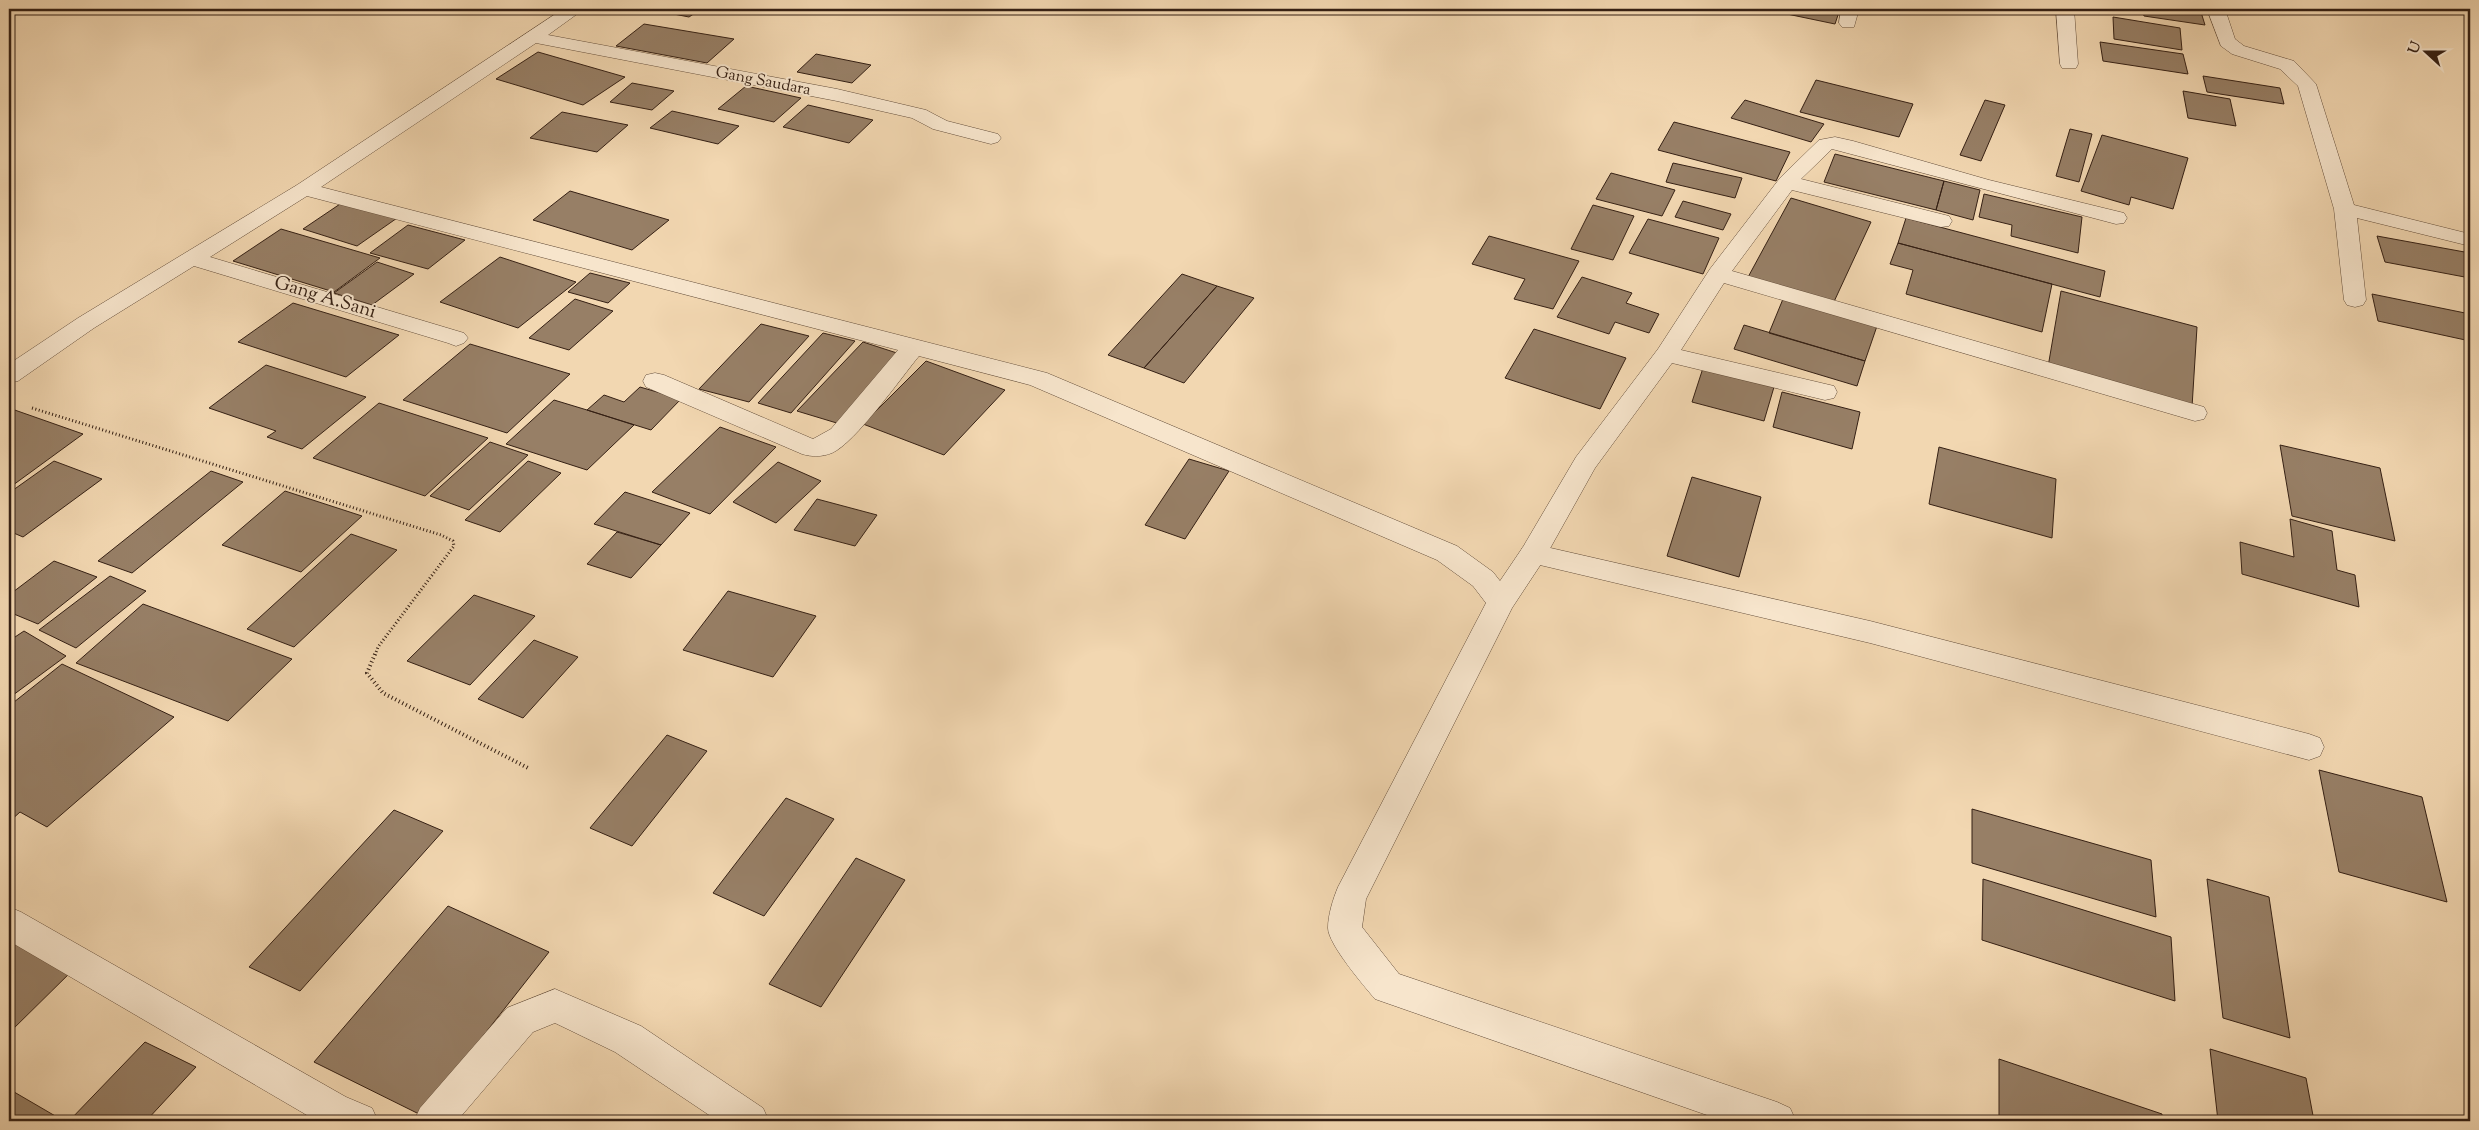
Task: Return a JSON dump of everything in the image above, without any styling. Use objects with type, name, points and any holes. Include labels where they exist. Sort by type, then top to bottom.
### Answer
[{"type":"street","points":[[9,375],[86,323],[194,259],[304,189],[575,9]]},
{"type":"street","points":[[2065,9],[2069,64]]},
{"type":"street","points":[[2216,9],[2227,42],[2238,50],[2287,65],[2307,84],[2345,209],[2355,300]]},
{"type":"street","name":"Gang Saudara","points":[[532,37],[837,95],[919,114],[940,125],[991,138]]},
{"type":"street","points":[[1777,1121],[1387,987],[1345,930],[1350,898],[1501,602],[1533,554],[1585,463],[1666,354],[1718,274],[1787,182],[1822,147],[1835,144],[2116,218]]},
{"type":"street","points":[[1787,182],[1941,221]]},
{"type":"street","points":[[304,189],[1038,379],[1447,553],[1483,580],[1501,602]]},
{"type":"street","points":[[2345,209],[2470,240]]},
{"type":"street","name":"Gang A.Sani","points":[[194,259],[456,338]]},
{"type":"street","points":[[1718,274],[2195,413]]},
{"type":"street","points":[[654,381],[811,448],[824,446],[840,434],[914,347]]},
{"type":"street","points":[[1666,354],[1825,392]]},
{"type":"street","points":[[1533,554],[1870,632],[2309,747]]},
{"type":"street","points":[[9,923],[324,1105],[359,1121]]},
{"type":"street","points":[[433,1121],[520,1020],[555,1006],[628,1039],[750,1121]]},
{"type":"path","points":[[28,407],[453,541],[454,546],[378,647],[367,673],[383,693],[530,769]]},
{"type":"building","points":[[701,9],[689,17],[653,10]]},
{"type":"building","points":[[1763,9],[1840,9],[1835,24]]},
{"type":"building","points":[[2102,9],[2136,9],[2137,14]]},
{"type":"building","points":[[2142,9],[2200,9],[2205,25],[2144,16]]},
{"type":"building","points":[[2113,17],[2180,28],[2182,50],[2114,39]]},
{"type":"building","points":[[644,24],[734,39],[707,63],[616,46]]},
{"type":"building","points":[[2100,42],[2183,54],[2188,74],[2103,61]]},
{"type":"building","points":[[538,52],[625,77],[583,105],[496,79]]},
{"type":"building","points":[[816,54],[871,65],[852,83],[797,72]]},
{"type":"building","points":[[2203,76],[2280,88],[2284,104],[2207,92]]},
{"type":"building","points":[[1816,80],[1913,104],[1899,137],[1800,112]]},
{"type":"building","points":[[632,83],[674,91],[652,110],[610,102]]},
{"type":"building","points":[[746,86],[801,98],[774,122],[718,109]]},
{"type":"building","points":[[2183,91],[2230,99],[2236,126],[2188,118]]},
{"type":"building","points":[[1745,100],[1824,124],[1811,142],[1731,118]]},
{"type":"building","points":[[1985,100],[2005,105],[1981,161],[1960,155]]},
{"type":"building","points":[[808,105],[873,120],[849,143],[783,127]]},
{"type":"building","points":[[672,111],[739,126],[718,144],[650,128]]},
{"type":"building","points":[[562,112],[628,125],[597,152],[530,138]]},
{"type":"building","points":[[1674,122],[1790,152],[1776,181],[1658,150]]},
{"type":"building","points":[[2070,129],[2092,134],[2079,182],[2056,176]]},
{"type":"building","points":[[2102,135],[2188,158],[2173,209],[2131,197],[2129,205],[2081,191]]},
{"type":"building","points":[[1835,154],[1944,181],[1936,210],[1824,182]]},
{"type":"building","points":[[1673,163],[1742,178],[1735,198],[1666,182]]},
{"type":"building","points":[[1611,173],[1675,190],[1662,216],[1596,199]]},
{"type":"building","points":[[1944,181],[1980,190],[1973,220],[1936,210]]},
{"type":"building","points":[[570,191],[669,220],[632,250],[533,220]]},
{"type":"building","points":[[1984,194],[2082,217],[2078,253],[2011,236],[2012,225],[1979,217]]},
{"type":"building","points":[[1791,198],[1871,222],[1832,306],[1747,279]]},
{"type":"building","points":[[346,200],[400,216],[357,246],[303,229]]},
{"type":"building","points":[[1683,201],[1731,214],[1723,230],[1675,217]]},
{"type":"building","points":[[1593,205],[1634,216],[1613,260],[1571,249]]},
{"type":"building","points":[[1906,218],[2105,271],[2100,297],[1898,243]]},
{"type":"building","points":[[1648,219],[1719,238],[1703,274],[1629,253]]},
{"type":"building","points":[[408,225],[465,240],[428,269],[370,253]]},
{"type":"building","points":[[281,229],[380,258],[334,292],[233,261]]},
{"type":"building","points":[[1489,236],[1579,261],[1553,309],[1514,299],[1525,279],[1472,264]]},
{"type":"building","points":[[2377,236],[2470,253],[2470,278],[2385,262]]},
{"type":"building","points":[[1898,243],[2052,284],[2042,332],[1906,294],[1913,270],[1890,264]]},
{"type":"building","points":[[500,257],[576,282],[518,328],[440,302]]},
{"type":"building","points":[[377,262],[414,274],[372,305],[334,293]]},
{"type":"building","points":[[590,273],[630,283],[608,303],[568,292]]},
{"type":"building","points":[[1182,274],[1217,286],[1144,368],[1108,355]]},
{"type":"building","points":[[1582,277],[1632,293],[1626,303],[1659,314],[1649,333],[1615,322],[1609,334],[1557,317]]},
{"type":"building","points":[[1217,286],[1254,298],[1184,383],[1144,368]]},
{"type":"building","points":[[2061,291],[2197,327],[2192,407],[2048,367]]},
{"type":"building","points":[[2372,294],[2470,314],[2470,341],[2378,321]]},
{"type":"building","points":[[575,299],[613,311],[569,350],[529,338]]},
{"type":"building","points":[[1783,299],[1877,326],[1865,361],[1769,333]]},
{"type":"building","points":[[293,303],[399,335],[346,377],[238,342]]},
{"type":"building","points":[[761,324],[809,336],[749,402],[699,389]]},
{"type":"building","points":[[1744,325],[1865,361],[1857,386],[1734,349]]},
{"type":"building","points":[[1534,329],[1626,358],[1600,409],[1505,378]]},
{"type":"building","points":[[823,333],[855,341],[791,413],[758,403]]},
{"type":"building","points":[[863,342],[903,355],[840,424],[797,411]]},
{"type":"building","points":[[470,344],[570,374],[507,433],[403,400]]},
{"type":"building","points":[[926,361],[1005,390],[944,455],[863,424]]},
{"type":"building","points":[[266,365],[366,397],[302,449],[267,437],[276,431],[209,408]]},
{"type":"building","points":[[1703,368],[1774,387],[1764,421],[1692,402]]},
{"type":"building","points":[[640,387],[681,399],[651,430],[587,410],[604,395],[624,402]]},
{"type":"building","points":[[1782,392],[1860,412],[1852,449],[1773,427]]},
{"type":"building","points":[[554,400],[634,425],[587,470],[506,444]]},
{"type":"building","points":[[379,403],[488,438],[425,496],[313,458]]},
{"type":"building","points":[[9,408],[83,434],[9,488]]},
{"type":"building","points":[[720,427],[776,447],[710,514],[652,492]]},
{"type":"building","points":[[490,442],[528,455],[469,510],[430,496]]},
{"type":"building","points":[[2280,445],[2380,468],[2395,541],[2292,516]]},
{"type":"building","points":[[1939,447],[2056,479],[2052,538],[1929,504]]},
{"type":"building","points":[[1189,459],[1229,471],[1185,539],[1145,525]]},
{"type":"building","points":[[54,461],[102,479],[23,537],[9,531],[9,493]]},
{"type":"building","points":[[528,461],[561,473],[500,532],[465,520]]},
{"type":"building","points":[[778,462],[821,481],[776,523],[733,502]]},
{"type":"building","points":[[211,471],[243,482],[132,573],[98,561]]},
{"type":"building","points":[[1692,477],[1761,497],[1739,577],[1667,556]]},
{"type":"building","points":[[285,491],[362,516],[301,572],[222,545]]},
{"type":"building","points":[[625,492],[690,513],[661,545],[594,524]]},
{"type":"building","points":[[817,499],[877,515],[855,546],[794,530]]},
{"type":"building","points":[[2290,519],[2332,531],[2337,570],[2355,575],[2359,607],[2242,574],[2240,542],[2294,557]]},
{"type":"building","points":[[617,532],[661,545],[631,578],[587,564]]},
{"type":"building","points":[[351,534],[397,550],[294,647],[247,629]]},
{"type":"building","points":[[54,561],[97,577],[38,624],[9,612],[9,595]]},
{"type":"building","points":[[110,576],[146,591],[76,648],[39,630]]},
{"type":"building","points":[[728,591],[816,616],[773,677],[683,650]]},
{"type":"building","points":[[474,595],[535,616],[470,685],[407,661]]},
{"type":"building","points":[[143,604],[292,659],[228,721],[76,663]]},
{"type":"building","points":[[24,631],[66,656],[9,698],[9,641]]},
{"type":"building","points":[[534,640],[578,657],[523,718],[478,699]]},
{"type":"building","points":[[62,664],[174,717],[47,827],[20,812],[9,822],[9,706]]},
{"type":"building","points":[[667,735],[707,751],[632,846],[590,828]]},
{"type":"building","points":[[2319,770],[2422,797],[2447,902],[2339,872]]},
{"type":"building","points":[[786,798],[834,819],[764,916],[713,893]]},
{"type":"building","points":[[1972,809],[2151,860],[2156,917],[1972,863]]},
{"type":"building","points":[[394,810],[443,831],[300,991],[249,967]]},
{"type":"building","points":[[856,858],[905,880],[821,1007],[769,984]]},
{"type":"building","points":[[1983,879],[2171,937],[2175,1001],[1982,940]]},
{"type":"building","points":[[2207,879],[2269,897],[2290,1038],[2223,1018]]},
{"type":"building","points":[[448,906],[549,952],[421,1115],[314,1062]]},
{"type":"building","points":[[9,932],[77,966],[9,1033]]},
{"type":"building","points":[[145,1042],[196,1067],[146,1121],[69,1121]]},
{"type":"building","points":[[2210,1049],[2306,1078],[2314,1121],[2218,1121]]},
{"type":"building","points":[[1999,1059],[2162,1114],[2162,1121],[2014,1121],[1999,1116]]},
{"type":"building","points":[[9,1089],[57,1117],[52,1121],[9,1121]]}]
